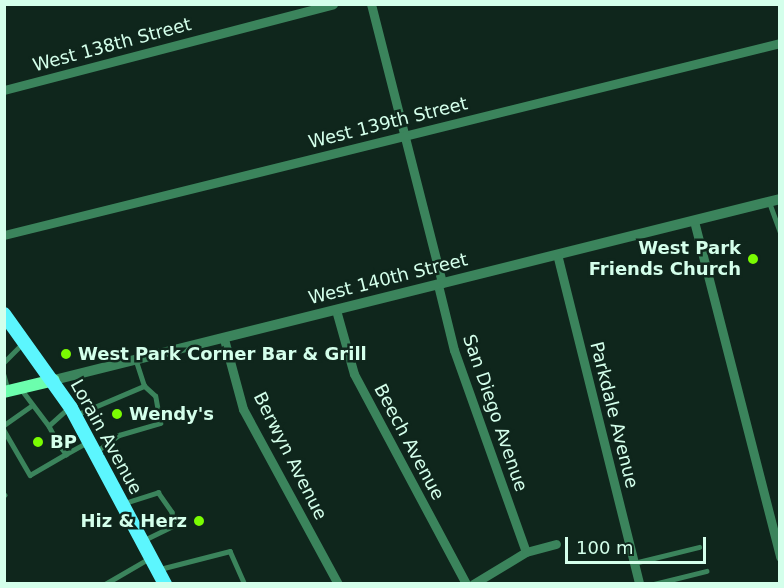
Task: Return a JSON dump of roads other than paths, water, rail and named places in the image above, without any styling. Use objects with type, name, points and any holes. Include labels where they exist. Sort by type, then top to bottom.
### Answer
[{"type":"main road","name":"Lorain Avenue","points":[[6,320],[26,341],[54,380],[165,584]]},
{"type":"main road","name":"West 140th Street","points":[[6,392],[54,380]]},
{"type":"street","name":"West 138th Street","points":[[4,90],[333,4]]},
{"type":"street","name":"San Diego Avenue","points":[[371,4],[454,350],[526,552]]},
{"type":"street","name":"West 139th Street","points":[[4,235],[780,43]]},
{"type":"street","name":"West 140th Street","points":[[54,380],[774,200]]},
{"type":"street","points":[[694,221],[780,557]]},
{"type":"street","name":"Parkdale Avenue","points":[[557,254],[639,584]]},
{"type":"street","name":"Beech Avenue","points":[[336,310],[354,374],[466,584]]},
{"type":"street","name":"Berwyn Avenue","points":[[224,339],[243,409],[338,584]]},
{"type":"street","points":[[473,584],[526,552],[555,544]]},
{"type":"lane","points":[[774,200],[780,231]]},
{"type":"lane","points":[[4,362],[26,341]]},
{"type":"lane","points":[[4,430],[30,475],[66,454],[160,423],[155,396],[144,386],[136,361]]},
{"type":"lane","points":[[4,375],[6,392]]},
{"type":"lane","points":[[49,426],[73,412],[144,386]]},
{"type":"lane","points":[[21,388],[30,407],[49,426],[66,454]]},
{"type":"lane","points":[[4,425],[30,407]]},
{"type":"lane","points":[[122,505],[155,491],[172,512],[174,526],[142,541]]},
{"type":"lane","points":[[634,563],[699,547]]},
{"type":"lane","points":[[105,584],[154,564],[230,551],[245,584]]},
{"type":"lane","points":[[654,584],[706,571]]},
{"type":"place","name":"West Park Friends Church","points":[[753,259]]},
{"type":"place","name":"West Park Corner Bar & Grill","points":[[66,354]]},
{"type":"place","name":"Wendy's","points":[[117,414]]},
{"type":"place","name":"BP","points":[[38,442]]},
{"type":"place","name":"Hiz & Herz","points":[[199,521]]}]
